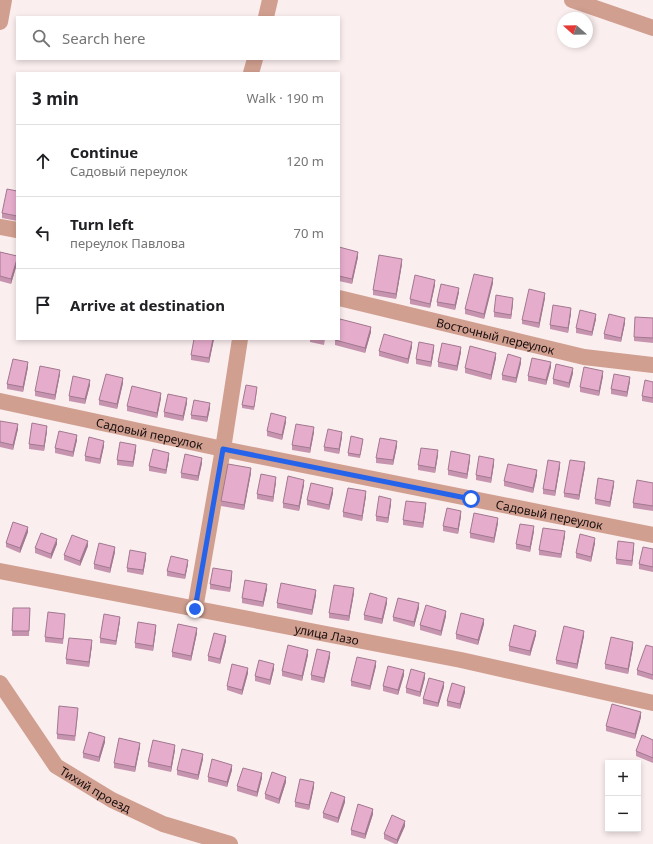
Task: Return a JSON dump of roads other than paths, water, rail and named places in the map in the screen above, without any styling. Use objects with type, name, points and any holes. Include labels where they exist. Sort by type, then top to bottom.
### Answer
[{"type":"street","points":[[0,22],[4,0]]},
{"type":"street","points":[[266,16],[270,0]]},
{"type":"street","points":[[572,0],[653,28]]},
{"type":"street","points":[[251,72],[255,60]]},
{"type":"street","points":[[0,227],[16,230]]},
{"type":"street","name":"Восточный переулок","points":[[340,298],[584,357],[653,365]]},
{"type":"street","points":[[195,609],[223,449],[240,340]]},
{"type":"street","name":"Садовый переулок","points":[[0,400],[223,449],[653,535]]},
{"type":"street","name":"улица Лазо","points":[[0,571],[461,660],[653,703]]},
{"type":"street","name":"Тихий проезд","points":[[0,683],[56,766],[112,800],[163,824],[230,844]]}]
